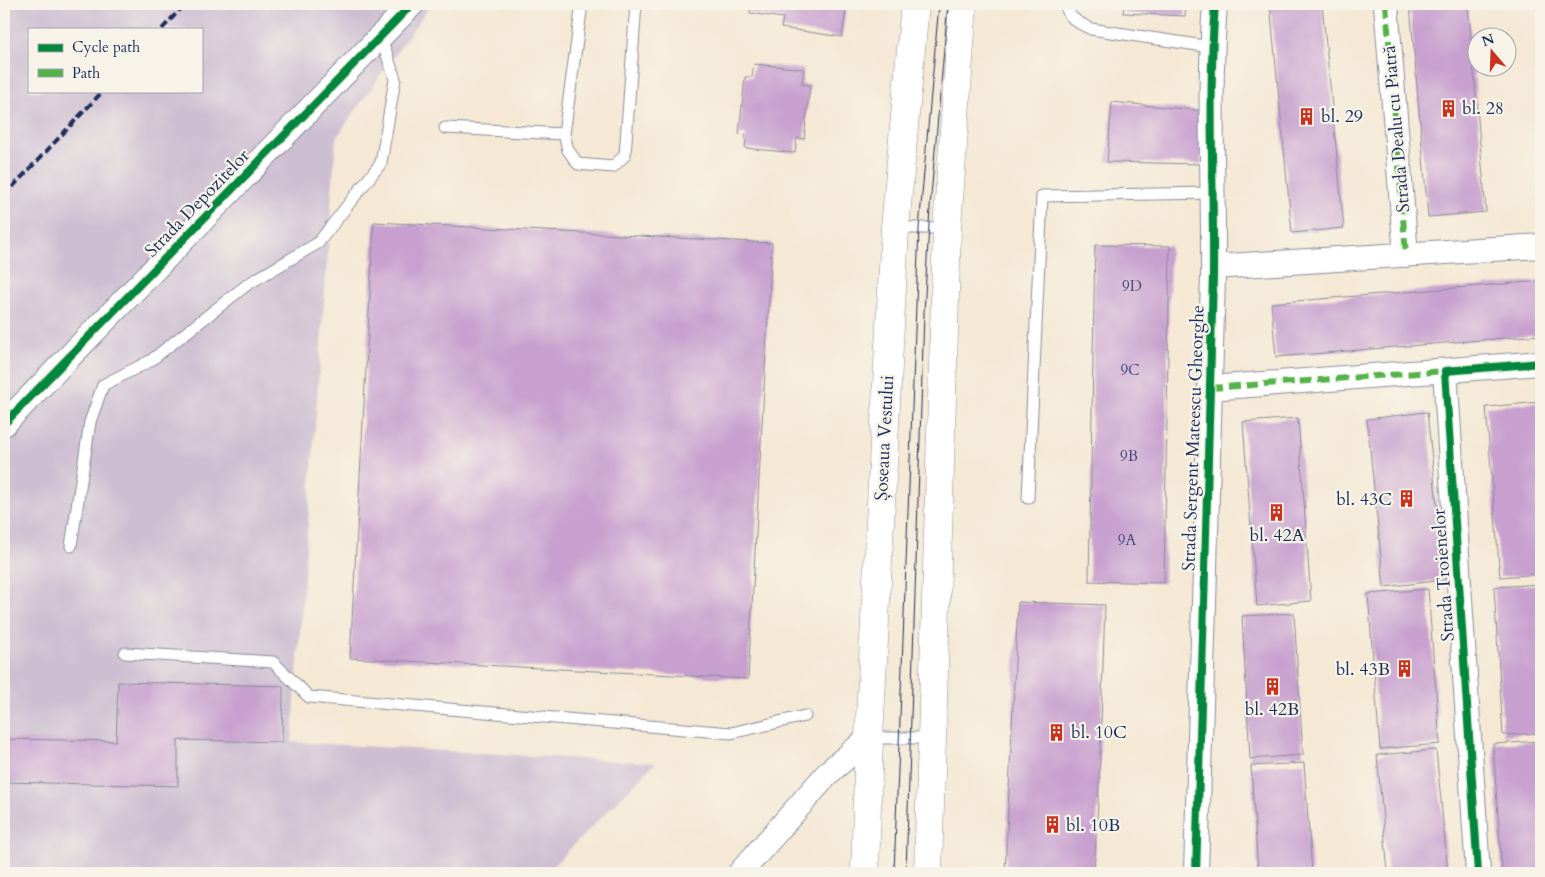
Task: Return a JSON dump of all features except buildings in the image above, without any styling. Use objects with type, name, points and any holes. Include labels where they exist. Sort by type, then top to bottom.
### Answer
[{"type":"main road","name":"Șoseaua Vestului","points":[[865,873],[869,738],[895,228],[915,4]]},
{"type":"main road","points":[[928,873],[943,421],[947,228],[963,4]]},
{"type":"street","name":"Strada Depozitelor","points":[[4,424],[412,4]]},
{"type":"street","name":"Strada Sergent Mateescu Gheorghe","points":[[1196,873],[1213,267],[1211,47],[1215,4]]},
{"type":"street","name":"Strada Dealu cu Piatră","points":[[1386,4],[1406,255]]},
{"type":"street","points":[[1213,267],[1541,246]]},
{"type":"street","points":[[1210,388],[1541,363]]},
{"type":"street","name":"Strada Troienelor","points":[[1445,371],[1478,873]]},
{"type":"street","points":[[740,873],[829,772],[869,738]]},
{"type":"lane","points":[[582,4],[564,134],[568,150],[578,164],[612,166],[625,155],[636,4]]},
{"type":"lane","points":[[1066,4],[1066,11],[1074,20],[1091,29],[1211,47]]},
{"type":"lane","points":[[71,546],[90,422],[103,385],[150,361],[248,284],[318,243],[381,163],[395,79],[384,49],[378,39]]},
{"type":"lane","points":[[444,128],[564,134]]},
{"type":"lane","points":[[1028,498],[1042,196],[1213,193]]},
{"type":"lane","points":[[895,228],[947,228]]},
{"type":"lane","points":[[125,653],[272,662],[309,697],[731,733],[806,716]]},
{"type":"lane","points":[[869,738],[932,738]]},
{"type":"shaded area","points":[[4,4],[431,4],[336,138],[292,742],[655,763],[546,873],[4,873]]},
{"type":"tram line","points":[[894,873],[919,228],[939,4]]},
{"type":"tram line","points":[[906,873],[924,313],[930,207],[948,4]]},
{"type":"railway","points":[[163,28],[185,4]]},
{"type":"railway","points":[[4,196],[102,92]]},
{"type":"marked path","points":[[1386,4],[1406,255]]},
{"type":"marked path","points":[[1210,388],[1445,371]]},
{"type":"cycle path","points":[[4,424],[412,4]]},
{"type":"cycle path","points":[[1196,873],[1213,275],[1212,72],[1215,4]]},
{"type":"cycle path","points":[[1478,873],[1445,371],[1541,363]]},
{"type":"place","name":"bl. 28","points":[[1448,108]]},
{"type":"place","name":"bl. 29","points":[[1307,116]]},
{"type":"place","name":"bl. 43C","points":[[1406,499]]},
{"type":"place","name":"bl. 42A","points":[[1277,512]]},
{"type":"place","name":"bl. 43B","points":[[1404,669]]},
{"type":"place","name":"bl. 42B","points":[[1272,686]]},
{"type":"place","name":"bl. 10C","points":[[1057,732]]},
{"type":"place","name":"bl. 10B","points":[[1052,825]]}]
